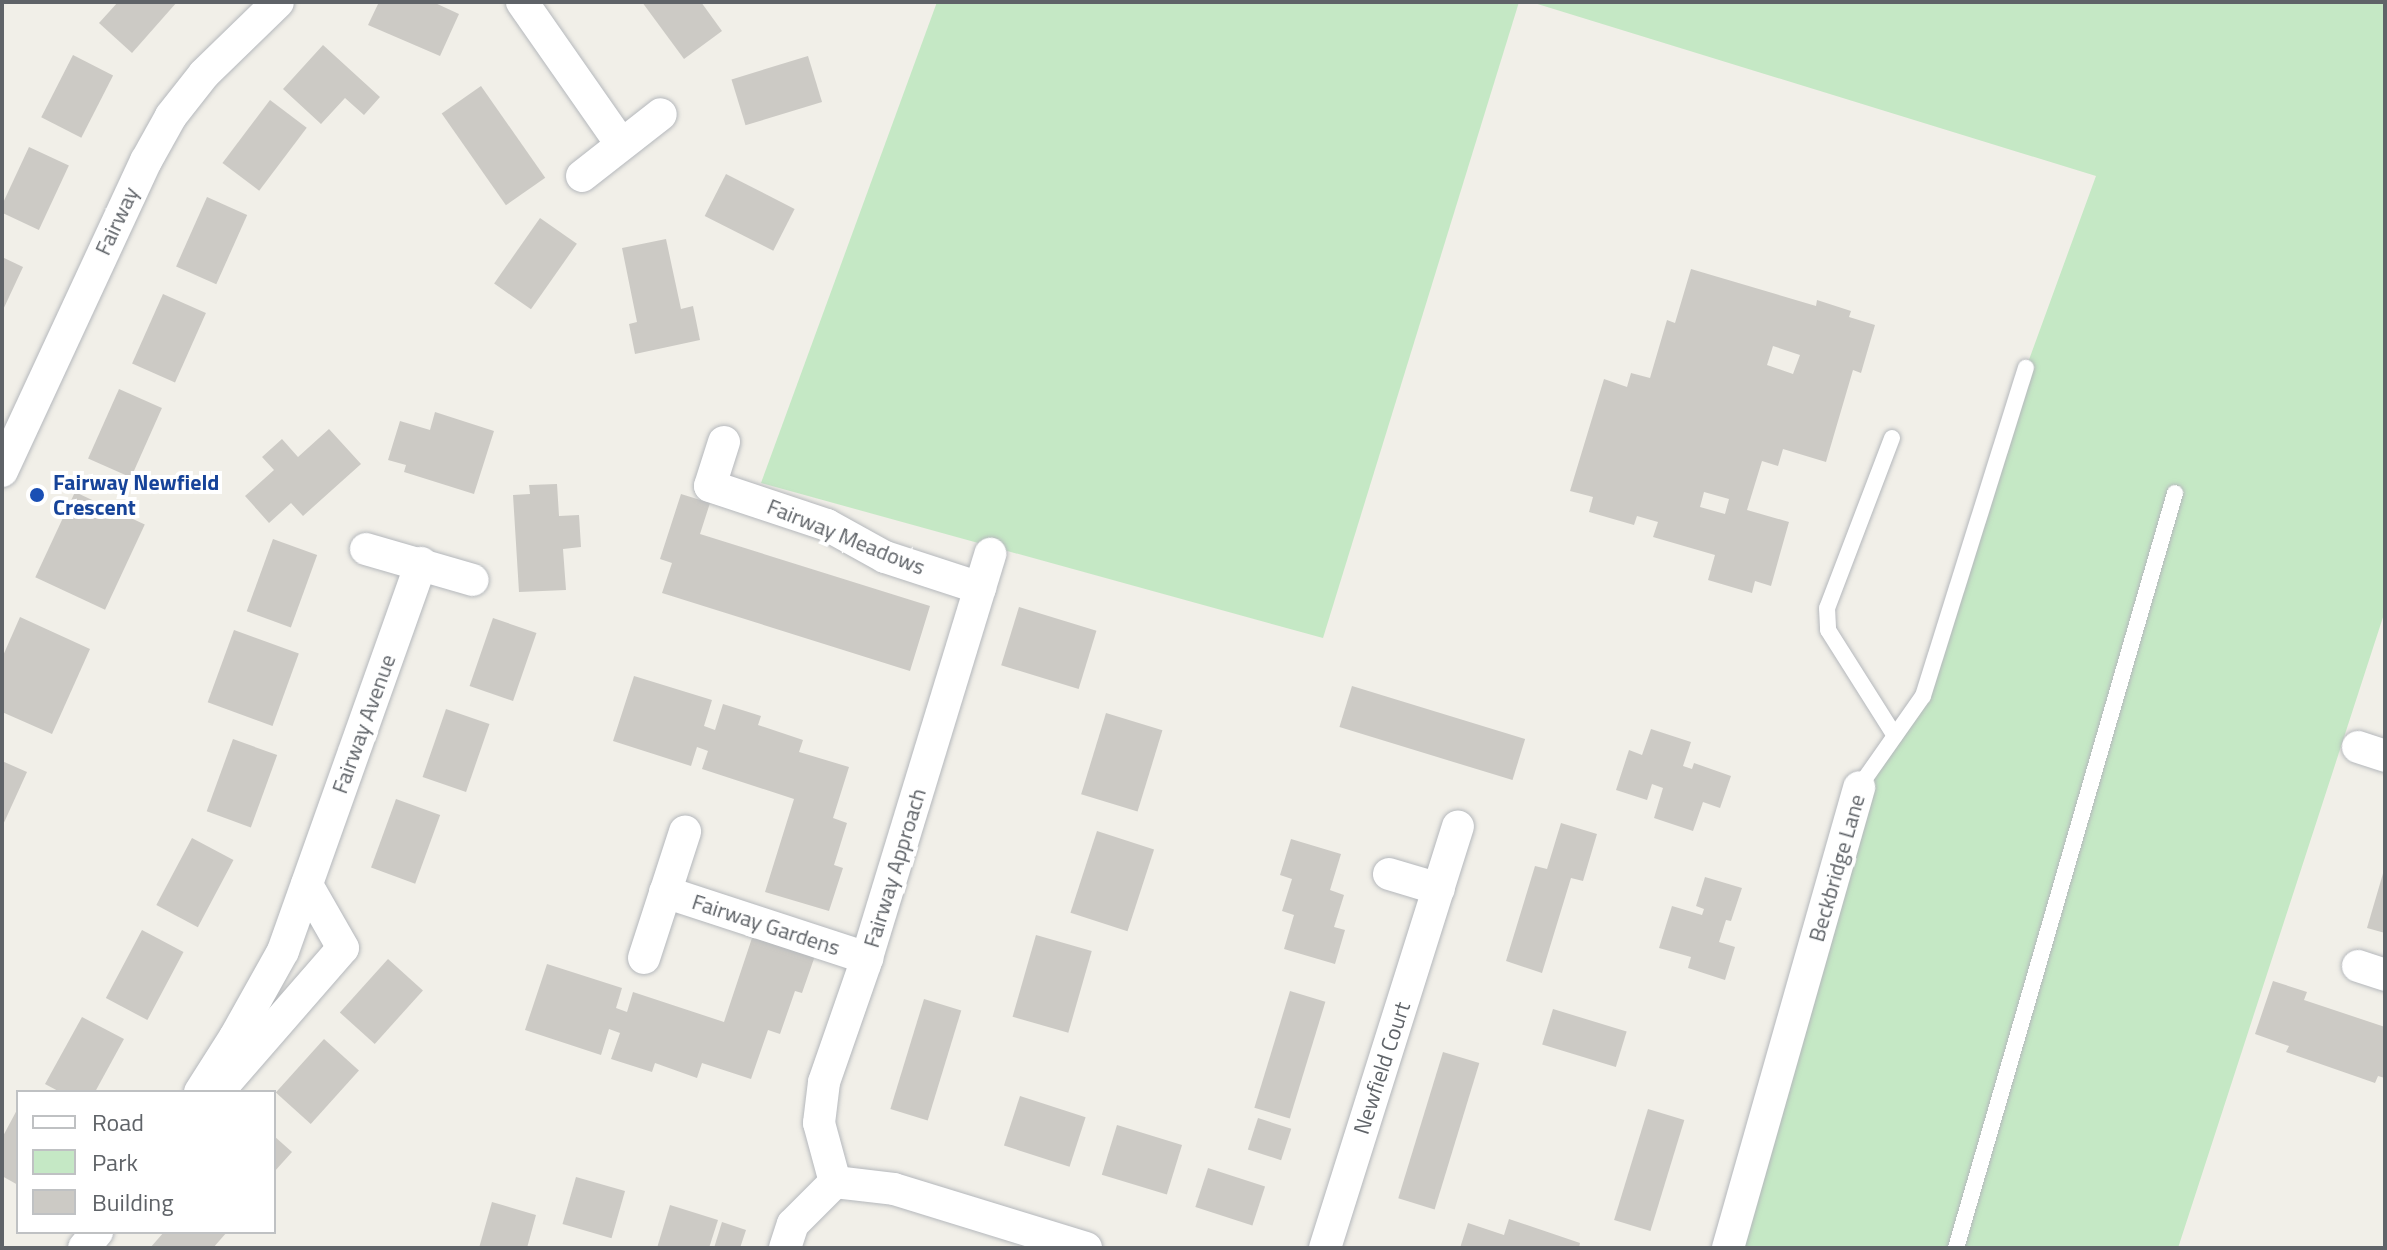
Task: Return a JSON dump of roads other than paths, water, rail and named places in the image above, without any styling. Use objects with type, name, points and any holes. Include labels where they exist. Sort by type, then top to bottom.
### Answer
[{"type":"street","name":"Fairway","points":[[2,471],[146,161],[171,116],[204,74],[278,2]]},
{"type":"street","points":[[522,2],[621,144]]},
{"type":"street","points":[[582,176],[661,114]]},
{"type":"street","name":"Fairway Meadows","points":[[724,442],[710,486],[827,525],[885,557],[980,588]]},
{"type":"street","points":[[366,549],[473,580]]},
{"type":"street","name":"Fairway Approach","points":[[835,1182],[819,1123],[824,1082],[867,958],[990,554]]},
{"type":"street","name":"Fairway Avenue","points":[[201,1090],[283,951],[421,563]]},
{"type":"street","name":"Beckbridge Lane","points":[[1728,1248],[1859,787]]},
{"type":"street","name":"Newfield Court","points":[[1325,1248],[1458,827]]},
{"type":"street","name":"Fairway Gardens","points":[[644,958],[685,832]]},
{"type":"street","points":[[1389,874],[1439,889]]},
{"type":"street","points":[[220,1090],[343,948],[307,885]]},
{"type":"street","name":"Fairway Gardens","points":[[665,892],[867,958]]},
{"type":"street","points":[[785,1248],[793,1224],[835,1182],[894,1189],[1086,1248]]},
{"type":"lane","name":"Beckbridge Lane","points":[[1859,787],[1923,696],[2026,368]]},
{"type":"lane","points":[[1892,438],[1827,608],[1828,630],[1895,736]]},
{"type":"lane","points":[[1956,1248],[2175,493]]},
{"type":"place","name":"Fairway Newfield Crescent","points":[[37,495]]}]
